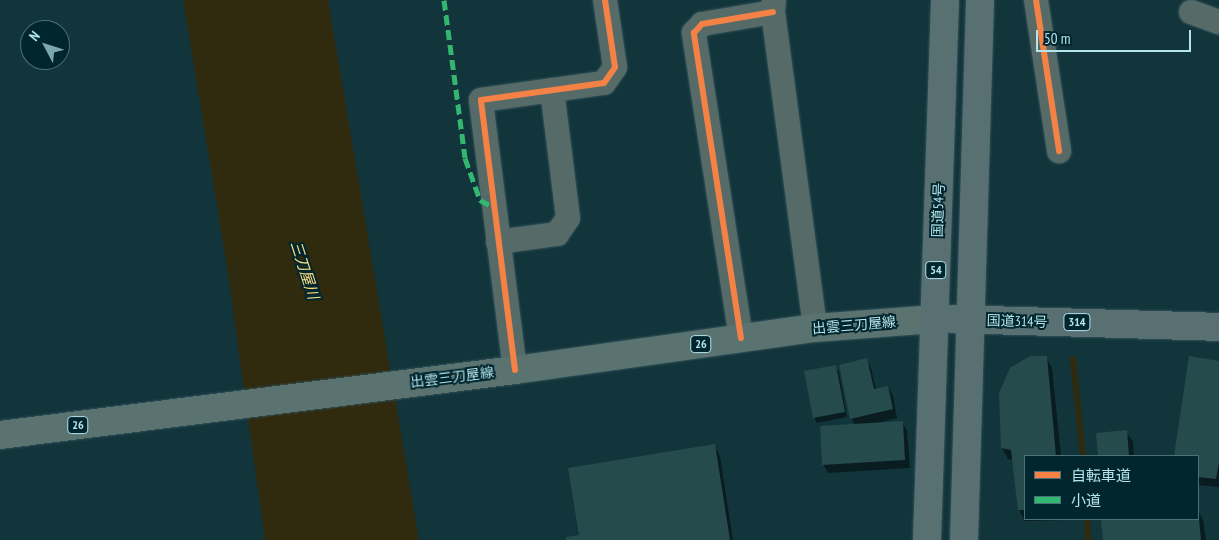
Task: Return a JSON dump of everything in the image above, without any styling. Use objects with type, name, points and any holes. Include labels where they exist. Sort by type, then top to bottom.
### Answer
[{"type":"highway","name":"国道54号","points":[[927,540],[945,0]]},
{"type":"highway","points":[[964,540],[980,0]]},
{"type":"highway","name":"国道314号","points":[[934,319],[1219,327]]},
{"type":"main road","name":"出雲三刀屋線","points":[[0,435],[469,374],[514,370],[815,328],[934,319]]},
{"type":"street","points":[[514,370],[481,100],[604,83],[615,67],[605,0]]},
{"type":"street","points":[[1036,0],[1059,151]]},
{"type":"street","points":[[741,338],[694,34],[702,24],[774,6],[815,328]]},
{"type":"street","points":[[1191,12],[1219,22]]},
{"type":"street","points":[[498,242],[557,234],[568,218],[552,90]]},
{"type":"water","name":"三刀屋川","points":[[183,0],[328,0],[419,540],[265,540],[226,261]]},
{"type":"building","points":[[1030,356],[1047,356],[1056,455],[1024,455],[1024,510],[1018,510],[1011,450],[1001,448],[999,393],[1010,368]]},
{"type":"building","points":[[1189,356],[1219,361],[1219,462],[1216,479],[1199,477],[1199,455],[1174,455]]},
{"type":"building","points":[[867,358],[874,389],[888,386],[893,409],[850,419],[839,365]]},
{"type":"building","points":[[836,365],[845,412],[813,418],[804,371]]},
{"type":"building","points":[[903,421],[905,460],[822,465],[820,426]]},
{"type":"building","points":[[1127,430],[1129,455],[1098,455],[1096,433]]},
{"type":"building","points":[[715,444],[730,540],[566,540],[566,537],[579,535],[568,468]]},
{"type":"building","points":[[1199,519],[1201,540],[1103,540],[1101,520]]},
{"type":"waterway","points":[[1073,359],[1083,455]]},
{"type":"waterway","points":[[1087,520],[1088,540]]},
{"type":"marked path","points":[[444,0],[465,158],[480,200],[495,208]]},
{"type":"cycle path","points":[[515,370],[481,100],[604,83],[615,67],[605,0]]},
{"type":"cycle path","points":[[1036,0],[1059,151]]},
{"type":"cycle path","points":[[741,338],[694,33],[702,24],[773,12]]}]
